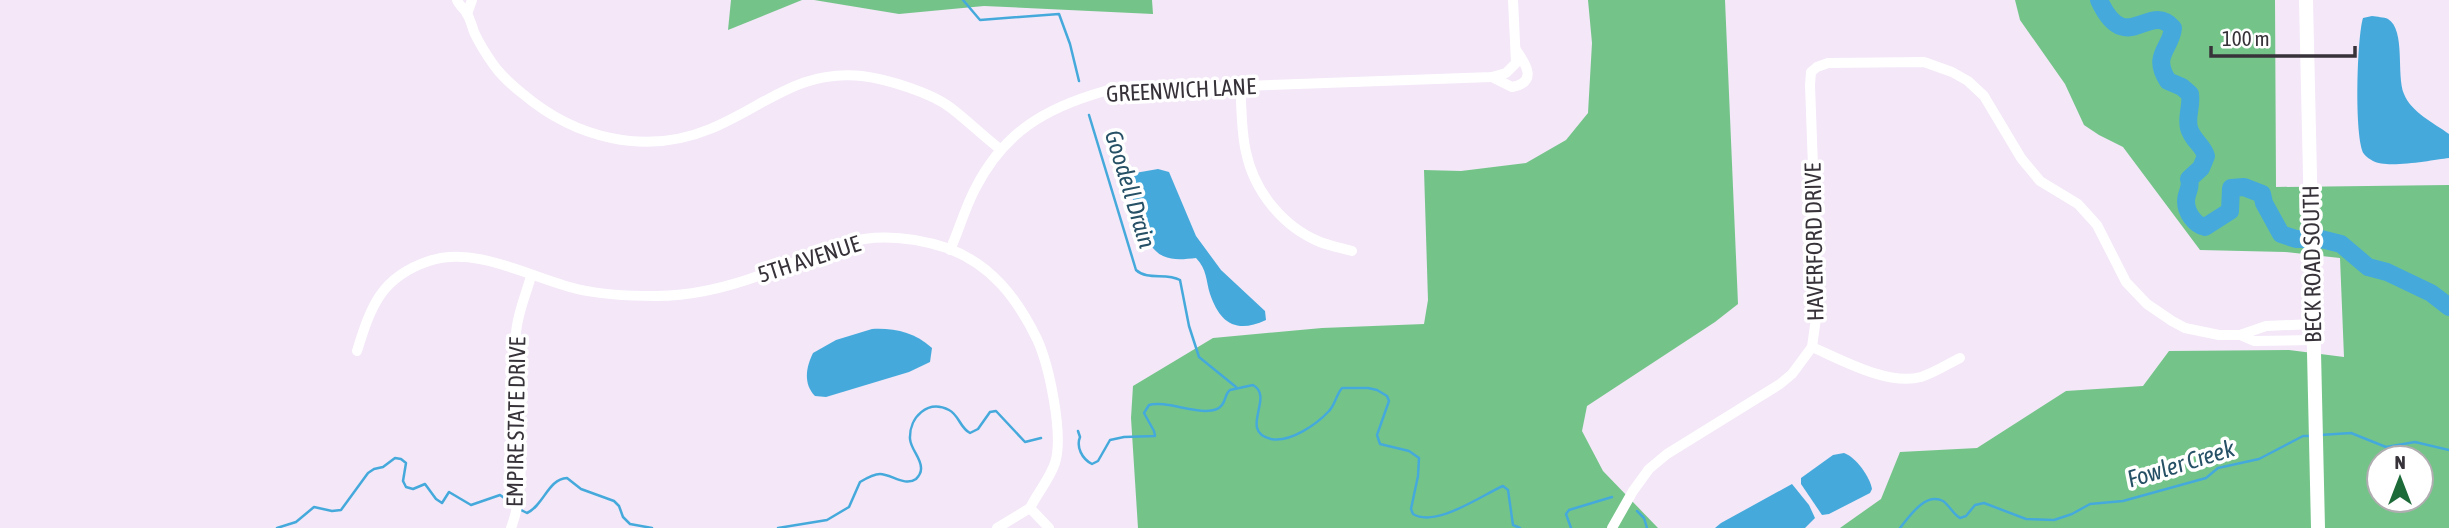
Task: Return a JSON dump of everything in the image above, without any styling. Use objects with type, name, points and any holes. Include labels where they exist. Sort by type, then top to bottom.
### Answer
[{"type":"main road","name":"BECK ROAD SOUTH","points":[[2306,0],[2318,528]]},
{"type":"street","points":[[457,0],[467,13],[484,51],[508,81],[542,110],[597,136],[628,141],[656,142],[678,139],[710,129],[784,89],[821,77],[861,76],[902,84],[949,106],[1000,149]]},
{"type":"street","points":[[467,13],[472,0]]},
{"type":"street","points":[[1513,0],[1516,50]]},
{"type":"street","name":"GREENWICH LANE","points":[[950,250],[974,191],[1000,149],[1033,120],[1081,98],[1105,92],[1492,77],[1506,73],[1513,67],[1516,63],[1516,50]]},
{"type":"street","name":"GREENWICH LANE","points":[[1492,77],[1512,87],[1524,82],[1528,70],[1516,50]]},
{"type":"street","name":"HAVERFORD DRIVE","points":[[1612,528],[1636,485],[1649,469],[1667,454],[1780,384],[1792,374],[1812,347],[1818,304],[1811,72],[1817,66],[1828,63],[1911,61],[1934,65],[1968,81],[1984,96],[2021,158],[2040,181],[2078,204],[2097,225],[2119,271],[2141,299],[2185,328],[2219,335],[2240,335]]},
{"type":"street","points":[[1240,86],[1246,153],[1261,191],[1274,209],[1297,229],[1319,242],[1352,251]]},
{"type":"street","name":"5TH AVENUE","points":[[357,351],[370,308],[376,300],[398,277],[417,266],[442,258],[463,256],[484,259],[580,290],[660,296],[728,285],[863,240],[921,240],[950,250],[985,268],[999,280],[1026,315],[1041,348],[1058,422],[1059,443],[1050,476],[1030,508]]},
{"type":"street","name":"EMPIRE STATE DRIVE","points":[[511,528],[516,517],[519,490],[516,333],[531,276]]},
{"type":"street","points":[[2240,335],[2266,326],[2313,324]]},
{"type":"street","points":[[2240,335],[2255,341],[2313,340]]},
{"type":"street","points":[[1812,347],[1881,375],[1901,377],[1920,377],[1960,358]]},
{"type":"street","points":[[997,528],[1030,508],[1049,528]]},
{"type":"green space","points":[[731,0],[802,0],[728,30]]},
{"type":"green space","points":[[814,0],[1152,0],[1153,14],[984,6],[899,14]]},
{"type":"green space","points":[[1588,0],[1725,0],[1738,304],[1587,406],[1582,431],[1603,471],[1658,528],[1138,528],[1131,418],[1133,386],[1213,338],[1322,328],[1424,324],[1428,300],[1424,170],[1461,171],[1526,163],[1566,140],[1588,113],[1592,43]]},
{"type":"green space","points":[[2015,0],[2275,0],[2276,187],[2449,185],[2449,528],[1840,528],[1881,499],[1900,452],[1977,448],[2066,391],[2143,386],[2169,351],[2289,350],[2344,357],[2340,258],[2285,252],[2200,250],[2123,147],[2084,125],[2065,84],[2020,20]]},
{"type":"water","points":[[2363,18],[2386,18],[2394,25],[2399,43],[2404,94],[2417,112],[2449,134],[2449,158],[2388,164],[2373,161],[2364,154],[2359,129],[2358,65]]},
{"type":"water","points":[[1158,169],[1169,172],[1196,236],[1221,270],[1265,311],[1266,320],[1238,326],[1224,319],[1214,304],[1200,262],[1196,258],[1167,258],[1148,242],[1138,220],[1132,196],[1132,176],[1135,173]]},
{"type":"water","points":[[872,329],[896,330],[918,338],[932,348],[930,362],[909,372],[826,397],[815,396],[807,375],[813,353],[836,340]]},
{"type":"water","points":[[1844,453],[1862,468],[1872,489],[1870,493],[1822,515],[1801,484],[1801,478],[1833,455]]},
{"type":"water","points":[[1792,484],[1809,505],[1815,518],[1805,528],[1715,528],[1721,523]]},
{"type":"waterway","name":"Goodell Drain","points":[[963,0],[980,20],[1059,14],[1079,81]]},
{"type":"waterway","points":[[2099,0],[2109,17],[2119,25],[2137,26],[2155,20],[2164,21],[2173,28],[2161,65],[2168,81],[2190,94],[2189,128],[2206,156],[2201,168],[2189,179],[2186,205],[2195,221],[2205,227],[2230,211],[2231,188],[2244,187],[2262,194],[2281,234],[2296,239],[2321,239],[2341,244],[2368,267],[2387,272],[2431,293],[2449,307]]},
{"type":"waterway","name":"Goodell Drain","points":[[1089,115],[1136,270],[1146,275],[1180,280],[1189,326],[1199,357],[1236,387]]},
{"type":"waterway","name":"Fowler Creek","points":[[1078,431],[1081,452],[1092,464],[1098,461],[1110,440],[1155,436],[1144,413],[1149,405],[1208,411],[1222,405],[1230,390],[1253,385],[1259,390],[1260,397],[1257,429],[1271,439],[1286,438],[1318,421],[1331,409],[1342,388],[1368,388],[1387,396],[1389,401],[1377,435],[1380,444],[1409,451],[1419,458],[1411,509],[1413,514],[1423,517],[1446,514],[1503,486],[1508,490],[1513,525],[1520,528]]},
{"type":"waterway","name":"Fowler Creek","points":[[778,528],[827,520],[849,507],[860,482],[872,476],[884,475],[907,482],[916,479],[921,465],[911,443],[911,431],[916,417],[927,409],[941,407],[949,410],[970,433],[978,429],[990,412],[996,411],[1025,442],[1041,438]]},
{"type":"waterway","name":"Fowler Creek","points":[[2320,435],[2351,433],[2386,447],[2415,442],[2449,450]]},
{"type":"waterway","name":"Fowler Creek","points":[[1900,528],[1918,507],[1936,499],[1943,501],[1960,518],[1966,516],[1975,505],[1984,503],[2026,519],[2054,520],[2090,504],[2123,501],[2206,478],[2218,468],[2259,459],[2303,436],[2310,436]]},
{"type":"waterway","name":"Fowler Creek","points":[[277,528],[296,522],[314,507],[341,510],[368,473],[395,458],[406,463],[403,481],[406,487],[413,489],[425,484],[442,503],[449,492],[471,505],[500,495],[514,505]]},
{"type":"waterway","name":"Fowler Creek","points":[[519,509],[527,513],[538,504],[550,487],[567,478],[581,489],[614,501],[630,524],[652,528]]},
{"type":"waterway","name":"Fowler Creek","points":[[1571,528],[1566,514],[1569,510],[1612,497]]},
{"type":"waterway","name":"Fowler Creek","points":[[1637,511],[1644,518],[1647,528]]}]
